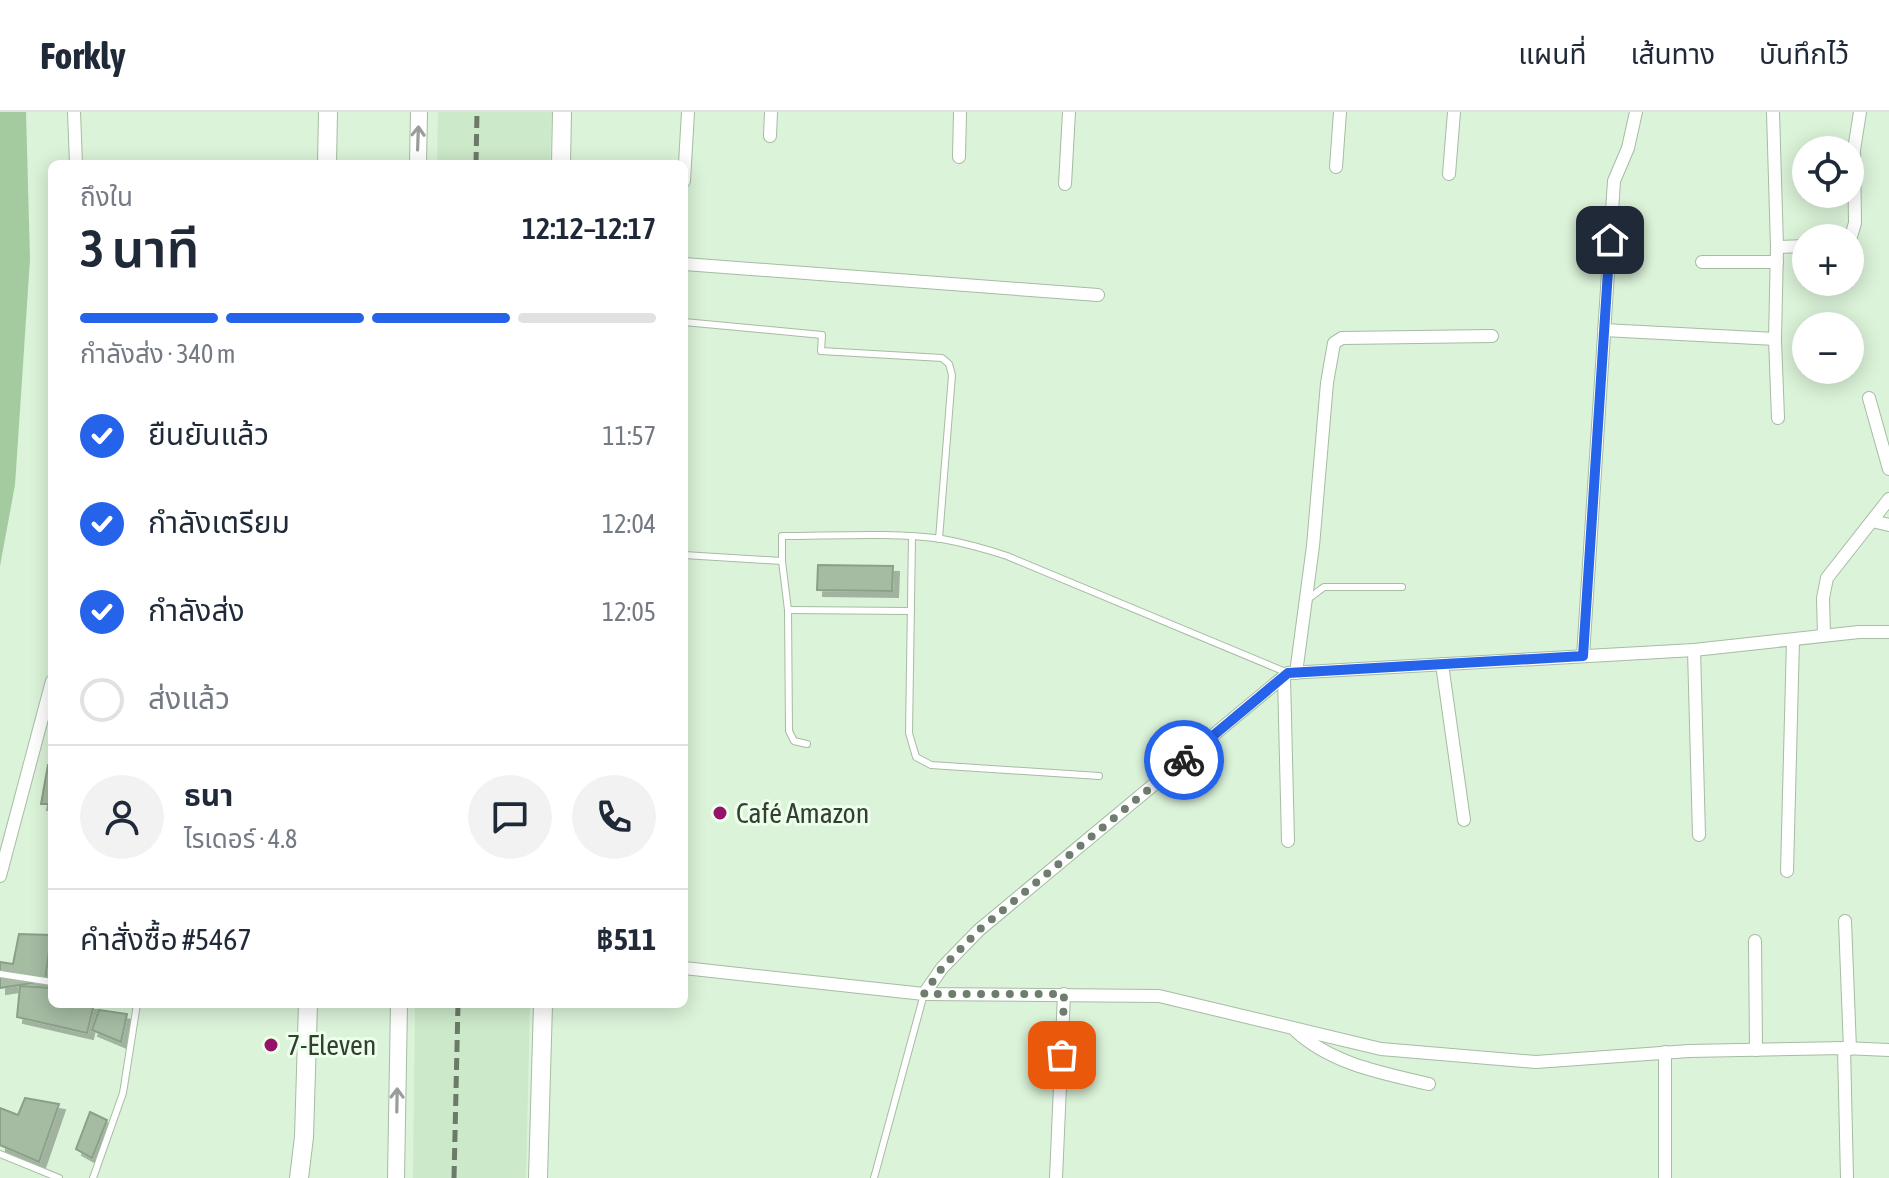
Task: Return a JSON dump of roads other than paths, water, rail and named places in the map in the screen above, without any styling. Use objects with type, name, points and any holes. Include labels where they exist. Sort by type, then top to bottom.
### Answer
[{"type":"main road","points":[[327,160],[328,112]]},
{"type":"main road","points":[[561,160],[562,112]]},
{"type":"main road","points":[[299,1178],[304,1137],[308,1008]]},
{"type":"main road","points":[[538,1178],[543,1008]]},
{"type":"street","points":[[74,112],[76,160]]},
{"type":"street","points":[[418,160],[419,112]]},
{"type":"street","points":[[685,160],[688,112]]},
{"type":"street","points":[[770,136],[771,112]]},
{"type":"street","points":[[959,157],[960,112]]},
{"type":"street","points":[[1065,184],[1069,112]]},
{"type":"street","points":[[1336,167],[1340,112]]},
{"type":"street","points":[[1449,174],[1454,112]]},
{"type":"street","points":[[1583,656],[1614,181],[1628,148],[1636,112]]},
{"type":"street","points":[[1773,112],[1778,418]]},
{"type":"street","points":[[1855,224],[1854,150],[1860,112]]},
{"type":"street","points":[[1777,247],[1792,246]]},
{"type":"street","points":[[1702,262],[1777,262]]},
{"type":"street","points":[[688,264],[1098,295]]},
{"type":"street","points":[[1604,330],[1775,339]]},
{"type":"street","points":[[1288,841],[1289,674],[1306,601],[1327,383],[1334,343],[1342,338],[1492,336]]},
{"type":"street","points":[[1869,398],[1889,469]]},
{"type":"street","points":[[1824,635],[1823,598],[1827,578],[1889,499]]},
{"type":"street","points":[[1872,521],[1889,525]]},
{"type":"street","points":[[924,994],[942,968],[979,930],[1289,674],[1694,650],[1824,635],[1889,632]]},
{"type":"street","points":[[1787,871],[1793,640]]},
{"type":"street","points":[[1694,650],[1699,835]]},
{"type":"street","points":[[1442,664],[1464,820]]},
{"type":"street","points":[[0,876],[48,696]]},
{"type":"street","points":[[1845,921],[1847,1178]]},
{"type":"street","points":[[1755,941],[1756,1050]]},
{"type":"street","points":[[688,968],[924,994],[1159,996],[1381,1049],[1536,1062],[1665,1052],[1889,1050]]},
{"type":"street","points":[[1056,1178],[1064,994]]},
{"type":"street","points":[[396,1178],[399,1008]]},
{"type":"street","points":[[1294,1028],[1327,1053],[1379,1073],[1429,1084]]},
{"type":"street","points":[[1665,1052],[1665,1178]]},
{"type":"lane","points":[[688,322],[822,335],[821,351],[942,358],[949,364],[952,375],[939,539]]},
{"type":"lane","points":[[807,744],[794,741],[789,731],[788,610],[782,536],[912,537],[973,545],[1007,556],[1289,674]]},
{"type":"lane","points":[[912,537],[909,733],[916,757],[931,765],[1099,776]]},
{"type":"lane","points":[[688,555],[782,561]]},
{"type":"lane","points":[[1306,601],[1324,587],[1402,587]]},
{"type":"lane","points":[[788,610],[911,611]]},
{"type":"lane","points":[[0,974],[48,981]]},
{"type":"lane","points":[[874,1178],[924,994]]},
{"type":"lane","points":[[93,1178],[123,1093],[136,1008]]},
{"type":"lane","points":[[0,1154],[59,1178]]},
{"type":"railway","points":[[476,160],[477,112]]},
{"type":"railway","points":[[454,1178],[458,1008]]},
{"type":"place","name":"Café Amazon","points":[[720,813]]},
{"type":"place","name":"7-Eleven","points":[[271,1045]]}]
